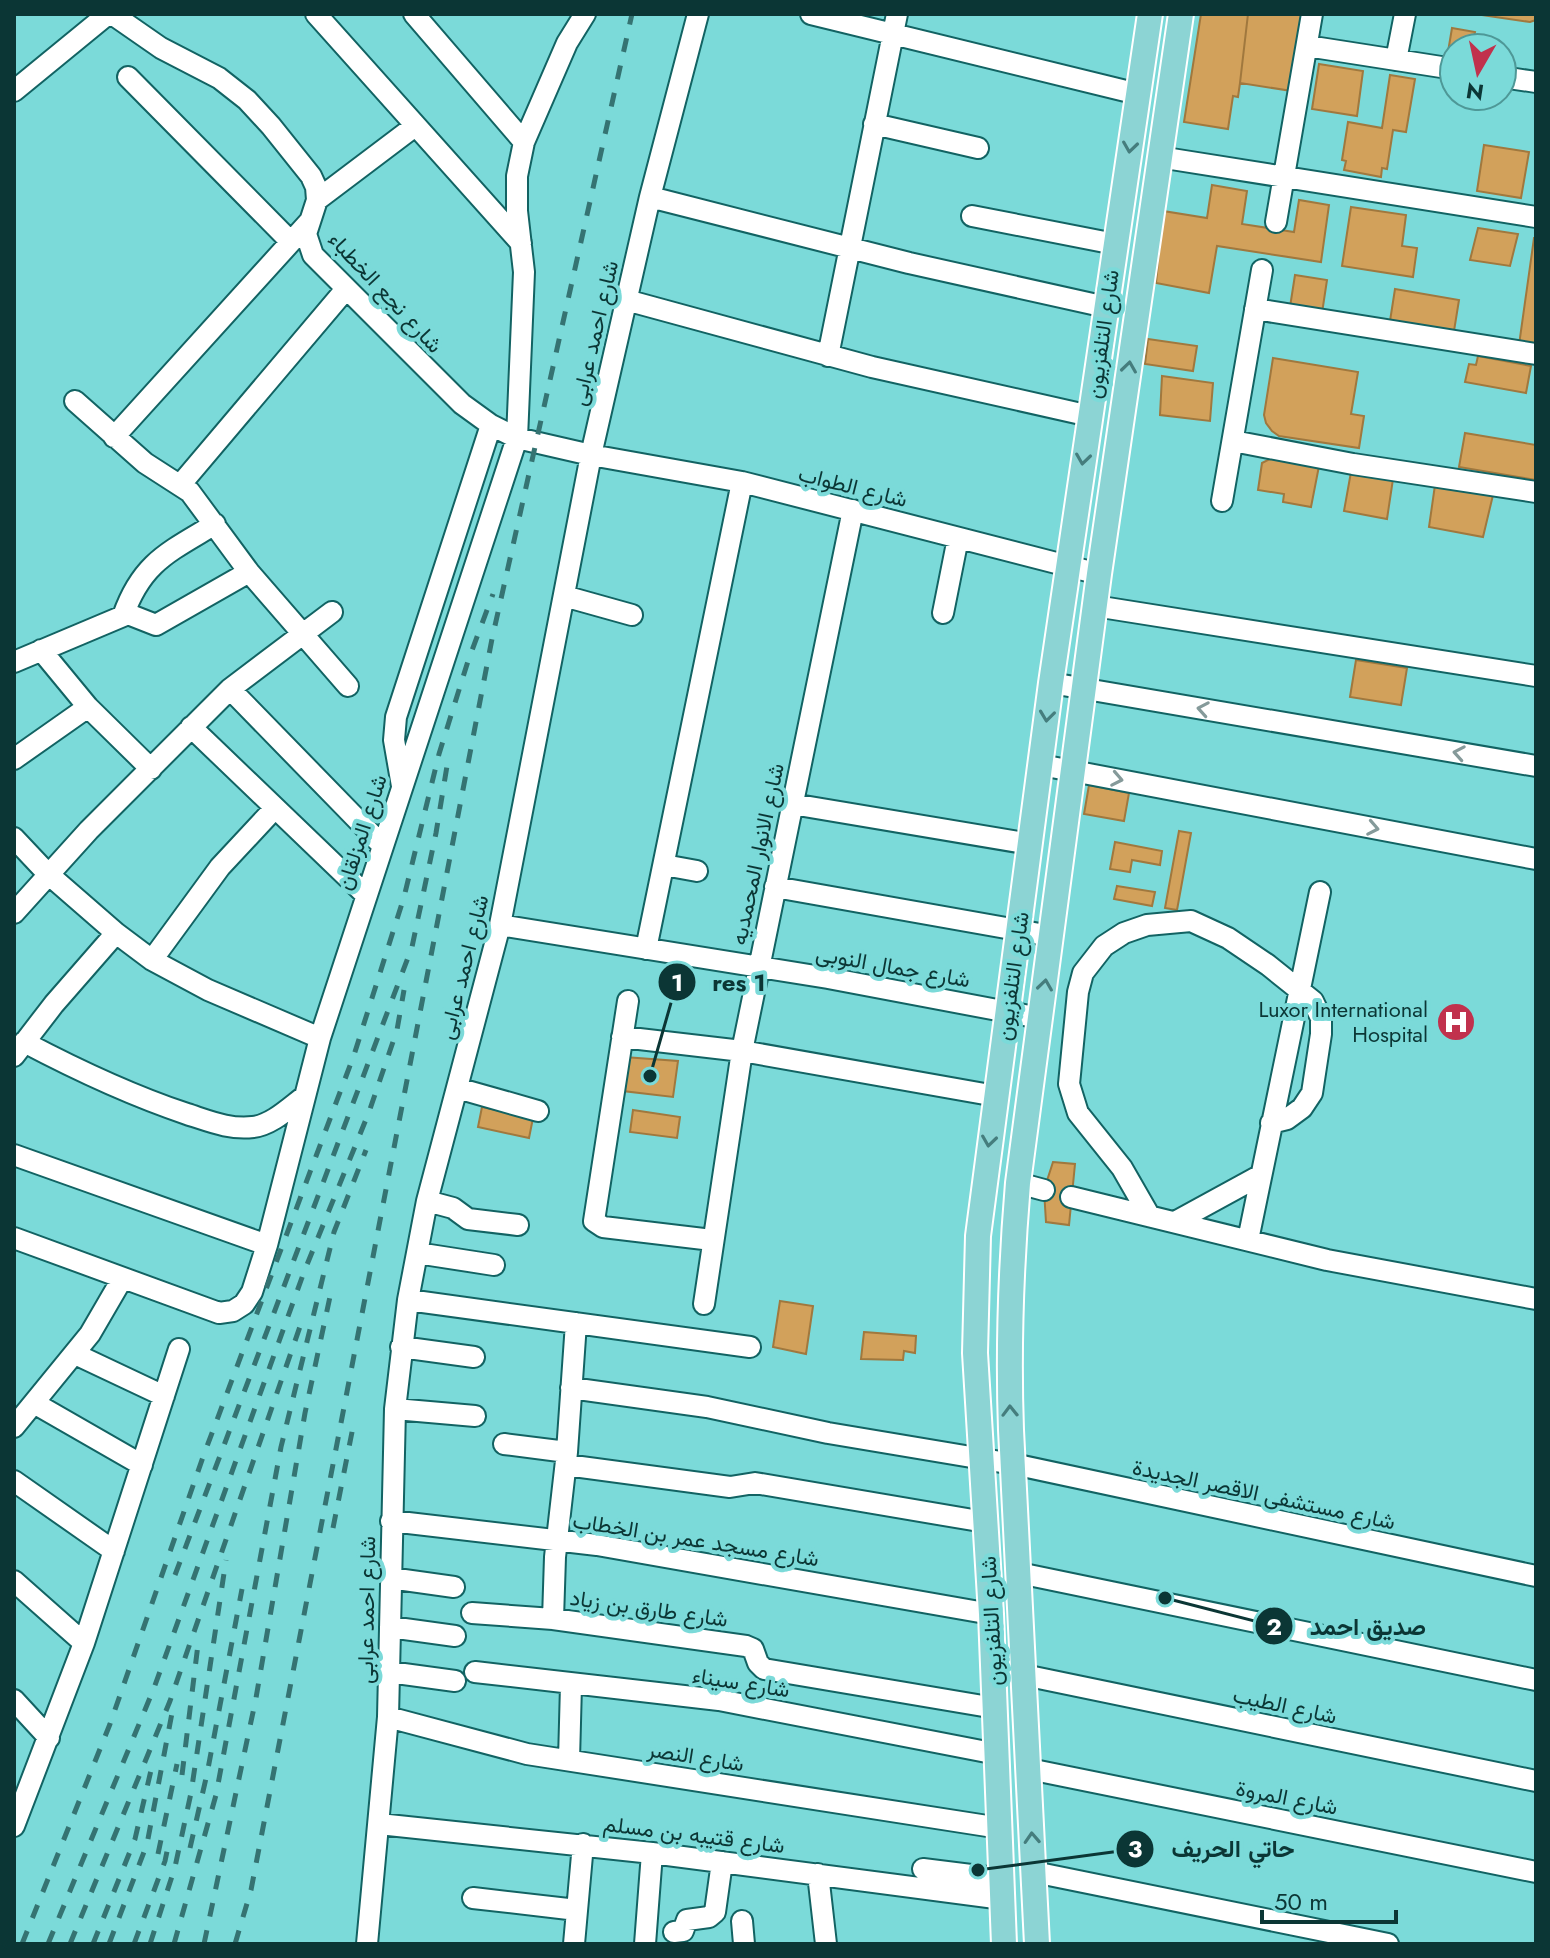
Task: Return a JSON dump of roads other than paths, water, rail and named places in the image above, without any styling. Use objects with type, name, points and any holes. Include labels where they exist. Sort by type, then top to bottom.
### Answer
[{"type":"main road","name":"شارع التلفزيون","points":[[1004,1944],[975,1294],[984,1177],[1051,683],[1150,14]]},
{"type":"main road","name":"شارع التلفزيون","points":[[1037,1944],[1009,1354],[1018,1183],[1099,574],[1181,14]]},
{"type":"main road","points":[[984,1177],[1018,1183]]},
{"type":"main road","points":[[984,1495],[1015,1499]]},
{"type":"street","points":[[316,14],[523,245]]},
{"type":"street","points":[[414,14],[524,142]]},
{"type":"street","name":"شارع المزلقان","points":[[122,1279],[219,1313],[233,1311],[244,1304],[252,1292],[320,1038],[517,438],[524,272],[517,211],[517,176],[524,142],[567,43],[585,14]]},
{"type":"street","name":"شارع احمد عرابى","points":[[367,1944],[388,1717],[395,1409],[408,1300],[427,1201],[500,925],[591,455],[650,197],[698,14]]},
{"type":"street","points":[[811,14],[1138,94]]},
{"type":"street","points":[[828,356],[897,14]]},
{"type":"street","points":[[1276,222],[1312,14]]},
{"type":"street","points":[[1396,60],[1405,14]]},
{"type":"street","points":[[14,91],[113,15],[161,48],[219,78],[247,100],[311,176],[317,200]]},
{"type":"street","points":[[1307,46],[1438,67]]},
{"type":"street","points":[[128,77],[291,242]]},
{"type":"street","points":[[874,124],[978,148]]},
{"type":"street","points":[[317,200],[415,126]]},
{"type":"street","points":[[1159,157],[1536,217]]},
{"type":"street","points":[[650,197],[970,278],[1106,307]]},
{"type":"street","name":"شارع نجع الخطباء","points":[[317,200],[306,234],[313,255],[433,378],[491,425],[517,438],[591,455]]},
{"type":"street","points":[[972,216],[1115,244]]},
{"type":"street","points":[[114,437],[309,222]]},
{"type":"street","points":[[1222,501],[1262,270]]},
{"type":"street","points":[[181,484],[346,289]]},
{"type":"street","points":[[626,300],[828,356],[1090,416]]},
{"type":"street","points":[[1255,309],[1536,354]]},
{"type":"street","points":[[75,401],[153,470],[181,484],[198,501],[249,572],[348,686]]},
{"type":"street","points":[[402,786],[394,740],[396,717],[491,425]]},
{"type":"street","points":[[1233,441],[1353,464],[1536,492]]},
{"type":"street","name":"شارع الطواب","points":[[591,455],[742,482],[1099,574]]},
{"type":"street","points":[[646,949],[742,482]]},
{"type":"street","name":"شارع الانوار المحمديه","points":[[704,1304],[742,1051],[853,510]]},
{"type":"street","points":[[123,616],[132,589],[149,567],[215,524]]},
{"type":"street","points":[[943,613],[958,538]]},
{"type":"street","points":[[14,662],[123,616],[133,615],[156,625],[249,572]]},
{"type":"street","points":[[564,596],[632,615]]},
{"type":"street","points":[[1095,606],[1536,676]]},
{"type":"street","points":[[14,913],[47,873],[230,689],[332,612]]},
{"type":"street","points":[[41,650],[88,707],[151,769]]},
{"type":"street","points":[[1051,683],[1536,766]]},
{"type":"street","points":[[230,689],[382,845]]},
{"type":"street","points":[[14,759],[88,707]]},
{"type":"street","points":[[191,727],[365,894]]},
{"type":"street","points":[[1041,765],[1536,859]]},
{"type":"street","points":[[792,804],[1030,844]]},
{"type":"street","points":[[152,960],[220,867],[275,808]]},
{"type":"street","points":[[14,838],[47,873],[152,960],[208,990],[320,1038]]},
{"type":"street","points":[[664,865],[697,871]]},
{"type":"street","points":[[775,887],[1051,936]]},
{"type":"street","points":[[1248,1240],[1320,892]]},
{"type":"street","points":[[1149,1215],[1122,1168],[1078,1113],[1069,1084],[1078,992],[1083,973],[1104,946],[1124,933],[1147,925],[1191,921],[1228,938],[1313,1001],[1321,1018],[1321,1034],[1312,1093],[1302,1108],[1287,1119],[1271,1123]]},
{"type":"street","name":"شارع جمال النوبى","points":[[500,925],[759,967],[1040,1018]]},
{"type":"street","points":[[116,933],[19,1049],[163,1106],[235,1128],[257,1127],[305,1096]]},
{"type":"street","points":[[628,1001],[594,1221],[603,1227],[712,1240]]},
{"type":"street","points":[[622,1037],[742,1051],[996,1096]]},
{"type":"street","points":[[457,1088],[538,1111]]},
{"type":"street","points":[[14,1155],[267,1245]]},
{"type":"street","points":[[1175,1222],[1261,1175]]},
{"type":"street","points":[[1018,1183],[1044,1190]]},
{"type":"street","points":[[1071,1197],[1327,1260],[1536,1299]]},
{"type":"street","points":[[427,1201],[447,1206],[468,1219],[518,1225]]},
{"type":"street","points":[[14,1238],[122,1279],[75,1354],[14,1427]]},
{"type":"street","points":[[417,1253],[494,1265]]},
{"type":"street","points":[[408,1300],[750,1347]]},
{"type":"street","points":[[553,1619],[576,1323]]},
{"type":"street","points":[[401,1347],[474,1357]]},
{"type":"street","points":[[15,1823],[84,1643],[179,1349]]},
{"type":"street","points":[[75,1354],[164,1396]]},
{"type":"street","name":"شارع مستشفى الاقصر الجديدة","points":[[571,1388],[707,1407],[828,1433],[1013,1464],[1536,1576]]},
{"type":"street","points":[[34,1403],[142,1465]]},
{"type":"street","points":[[395,1409],[475,1416]]},
{"type":"street","points":[[504,1444],[730,1487],[755,1483],[985,1522]]},
{"type":"street","points":[[14,1481],[114,1551]]},
{"type":"street","name":"شارع مسجد عمر بن الخطاب","points":[[391,1521],[634,1551],[991,1614]]},
{"type":"street","points":[[1019,1573],[1536,1680]]},
{"type":"street","points":[[390,1578],[454,1587]]},
{"type":"street","points":[[14,1581],[84,1643]]},
{"type":"street","name":"شارع طارق بن زياد","points":[[472,1613],[553,1619],[746,1646],[753,1649],[764,1669],[995,1708]]},
{"type":"street","points":[[390,1627],[455,1636]]},
{"type":"street","points":[[389,1672],[455,1681]]},
{"type":"street","name":"شارع سيناء","points":[[475,1672],[719,1700],[997,1754]]},
{"type":"street","name":"شارع الطيب","points":[[1024,1675],[1536,1781]]},
{"type":"street","points":[[569,1760],[571,1685]]},
{"type":"street","points":[[14,1700],[49,1738]]},
{"type":"street","name":"شارع النصر","points":[[388,1717],[490,1746],[1000,1828]]},
{"type":"street","name":"شارع المروة","points":[[1029,1769],[1536,1872]]},
{"type":"street","name":"شارع قتيبه بن مسلم","points":[[379,1824],[583,1844],[818,1874],[1003,1889]]},
{"type":"street","points":[[574,1944],[583,1844]]},
{"type":"street","points":[[645,1944],[652,1853]]},
{"type":"street","points":[[674,1932],[683,1931],[687,1920],[709,1917],[715,1912],[722,1862]]},
{"type":"street","points":[[923,1869],[1003,1889]]},
{"type":"street","points":[[1034,1872],[1388,1944]]},
{"type":"street","points":[[818,1874],[826,1944]]},
{"type":"street","points":[[473,1898],[577,1910]]},
{"type":"street","points":[[742,1921],[744,1944]]},
{"type":"railway","points":[[235,1944],[251,1890],[492,639],[632,14]]},
{"type":"railway","points":[[22,1944],[110,1724],[203,1457],[354,1055],[404,897],[439,754],[493,594]]},
{"type":"railway","points":[[175,1575],[412,947],[447,766]]},
{"type":"railway","points":[[48,1944],[154,1688],[304,1272],[369,1112],[397,1030],[404,990]]},
{"type":"railway","points":[[174,1944],[216,1795],[281,1447],[334,1232],[366,1150]]},
{"type":"railway","points":[[204,1944],[256,1698],[305,1413],[331,1292]]},
{"type":"railway","points":[[70,1944],[170,1701],[304,1315]]},
{"type":"railway","points":[[333,1528],[354,1422]]},
{"type":"railway","points":[[150,1944],[175,1867],[191,1793],[226,1560]]},
{"type":"railway","points":[[190,1848],[242,1589]]},
{"type":"railway","points":[[182,1775],[199,1636]]},
{"type":"railway","points":[[109,1944],[147,1844],[172,1713]]},
{"type":"railway","points":[[158,1854],[177,1764]]},
{"type":"railway","points":[[93,1944],[135,1839],[152,1766]]},
{"type":"railway","points":[[134,1944],[169,1842]]},
{"type":"place","name":"Luxor International Hospital","points":[[1456,1022]]},
{"type":"place","name":"res 1","points":[[650,1076]]},
{"type":"place","name":"صديق احمد","points":[[1165,1598]]},
{"type":"place","name":"حاتي الحريف","points":[[978,1870]]}]
